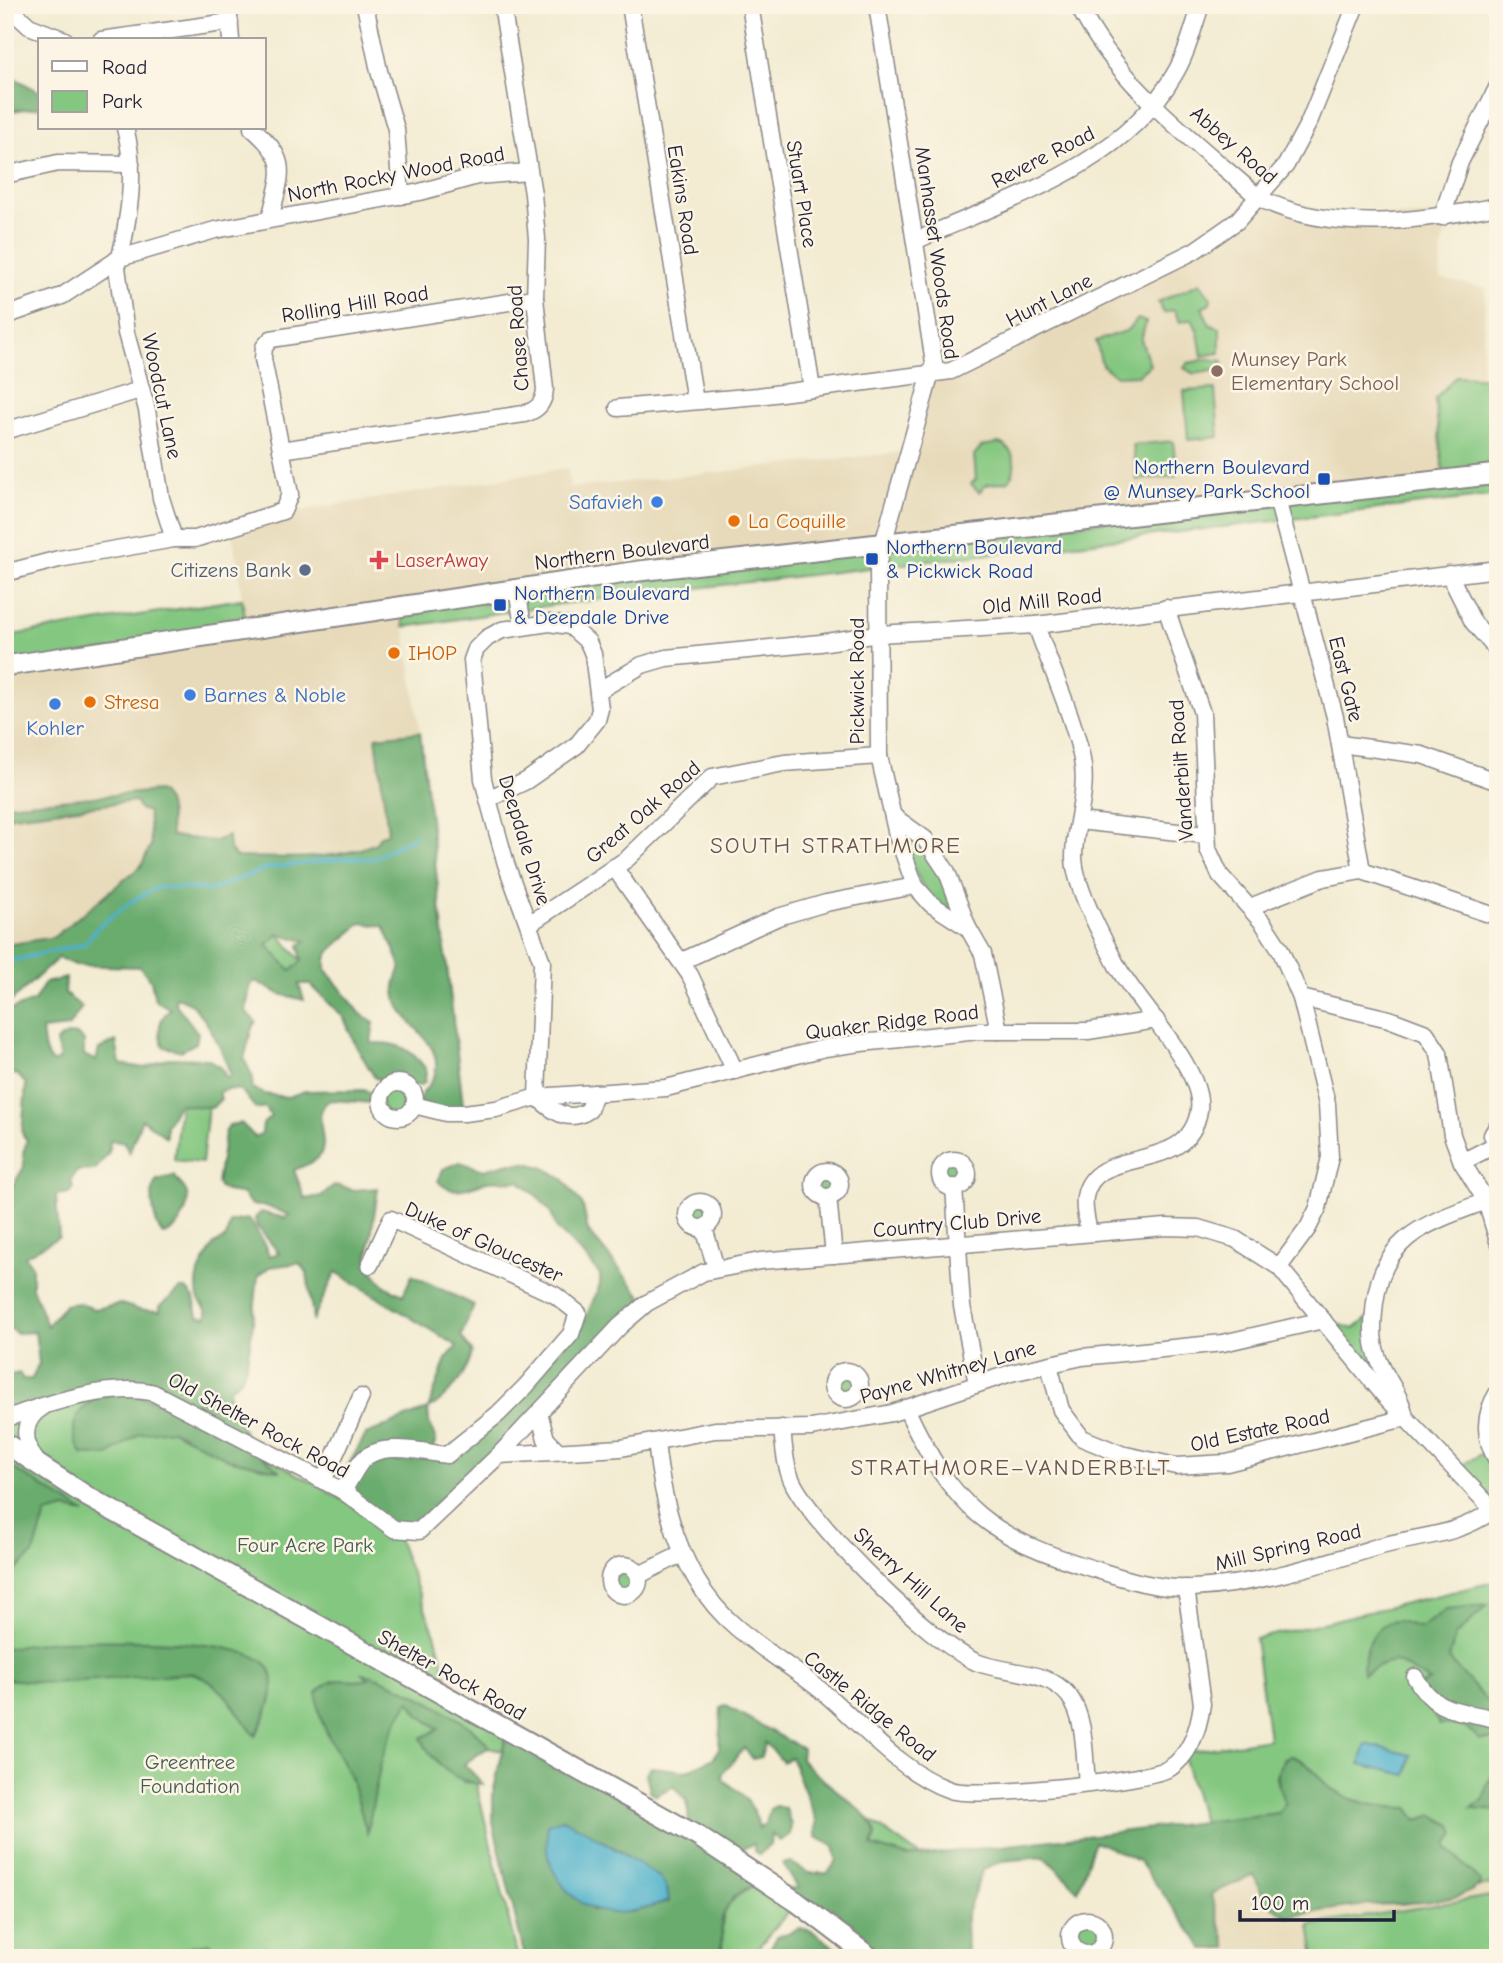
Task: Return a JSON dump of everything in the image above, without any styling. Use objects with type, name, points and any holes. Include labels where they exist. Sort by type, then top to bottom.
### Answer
[{"type":"main road","name":"Northern Boulevard","points":[[5,666],[639,571],[1498,474]]},
{"type":"main road","name":"Shelter Rock Road","points":[[5,1443],[46,1471],[699,1838],[797,1902],[871,1958]]},
{"type":"street","points":[[6,5],[29,26],[60,38]]},
{"type":"street","points":[[365,5],[379,71],[396,129],[401,196]]},
{"type":"street","name":"Chase Road","points":[[281,450],[524,414],[536,410],[543,402],[545,389],[535,298],[537,239],[502,5]]},
{"type":"street","name":"Eakins Road","points":[[630,5],[695,401]]},
{"type":"street","name":"Stuart Place","points":[[750,5],[812,389]]},
{"type":"street","name":"Manhasset Woods Road","points":[[877,5],[934,354],[933,374],[884,544]]},
{"type":"street","name":"Abbey Road","points":[[1078,5],[1103,49],[1153,103],[1259,198],[1293,211],[1338,220],[1389,222],[1442,217],[1498,206]]},
{"type":"street","name":"Revere Road","points":[[915,241],[1086,164],[1116,143],[1153,103],[1182,60],[1200,5]]},
{"type":"street","name":"Hunt Lane","points":[[618,408],[812,389],[957,369],[1194,251],[1227,229],[1277,177],[1300,140],[1356,5]]},
{"type":"street","points":[[110,38],[229,13],[231,38]]},
{"type":"street","points":[[1442,217],[1460,162],[1498,86]]},
{"type":"street","name":"Woodcut Lane","points":[[125,130],[131,164],[130,210],[118,259],[126,333],[147,410],[161,498],[174,539]]},
{"type":"street","points":[[254,130],[274,148],[279,158],[278,182],[270,219]]},
{"type":"street","points":[[5,175],[58,163],[131,164]]},
{"type":"street","name":"North Rocky Wood Road","points":[[5,316],[62,296],[118,259],[215,230],[401,196],[461,178],[529,172]]},
{"type":"street","name":"Rolling Hill Road","points":[[5,573],[45,562],[174,539],[201,537],[283,511],[290,494],[263,359],[264,347],[271,339],[535,298]]},
{"type":"street","points":[[5,431],[140,390]]},
{"type":"street","name":"East Gate","points":[[1277,499],[1340,744],[1362,871]]},
{"type":"street","name":"Pickwick Road","points":[[884,544],[878,562],[879,756],[904,860],[915,886],[931,904],[968,928]]},
{"type":"street","name":"Old Mill Road","points":[[598,691],[654,660],[820,643],[878,634],[1037,625],[1498,569]]},
{"type":"street","points":[[1449,574],[1473,622],[1483,637],[1498,651]]},
{"type":"street","points":[[517,589],[523,625]]},
{"type":"street","name":"Vanderbilt Road","points":[[1166,608],[1202,713],[1205,835],[1208,849],[1220,875],[1250,908],[1280,949],[1301,998],[1327,1104],[1329,1157],[1318,1208],[1308,1228],[1279,1267]]},
{"type":"street","name":"Deepdale Drive","points":[[537,1097],[543,976],[488,799],[477,730],[472,660],[476,649],[486,638],[523,625],[559,622],[580,632],[593,654],[598,691]]},
{"type":"street","points":[[1037,625],[1079,746],[1084,787],[1074,854],[1078,879],[1117,967],[1185,1064],[1196,1087],[1199,1102],[1197,1117],[1183,1139],[1168,1150],[1156,1157],[1112,1165],[1095,1177],[1085,1199],[1089,1233]]},
{"type":"street","points":[[488,799],[526,781],[576,746],[599,717],[598,691]]},
{"type":"street","points":[[1340,744],[1422,755],[1498,782]]},
{"type":"street","name":"Great Oak Road","points":[[529,924],[614,867],[654,835],[712,777],[784,763],[879,756]]},
{"type":"street","name":"Pickwick Road","points":[[893,816],[908,824],[935,852],[947,872],[968,928],[983,954],[999,1031]]},
{"type":"street","points":[[1079,821],[1205,835]]},
{"type":"street","points":[[614,867],[682,961],[735,1071]]},
{"type":"street","points":[[1250,908],[1323,878],[1362,871],[1498,917]]},
{"type":"street","points":[[682,961],[778,917],[837,901],[915,886]]},
{"type":"street","points":[[1301,998],[1389,1019],[1426,1033],[1439,1053],[1449,1121],[1462,1162],[1486,1201],[1498,1241]]},
{"type":"street","name":"Quaker Ridge Road","points":[[414,1105],[454,1114],[496,1109],[537,1097],[666,1088],[825,1048],[999,1031],[1088,1031],[1156,1020]]},
{"type":"street","points":[[1462,1162],[1497,1146],[1493,1135],[1498,1125]]},
{"type":"street","points":[[954,1188],[962,1306],[977,1384]]},
{"type":"street","points":[[828,1197],[834,1255]]},
{"type":"street","points":[[1405,1418],[1401,1400],[1380,1366],[1375,1351],[1373,1314],[1381,1273],[1392,1252],[1411,1234],[1486,1201]]},
{"type":"street","name":"Duke of Gloucester","points":[[343,1491],[361,1462],[369,1455],[407,1450],[447,1455],[478,1432],[526,1386],[571,1334],[578,1313],[555,1295],[391,1219],[370,1265]]},
{"type":"street","name":"Country Club Drive","points":[[402,1531],[423,1529],[499,1455],[636,1312],[680,1282],[716,1268],[834,1255],[1166,1227],[1198,1228],[1235,1239],[1279,1267],[1405,1418],[1496,1512]]},
{"type":"street","points":[[704,1228],[716,1268]]},
{"type":"street","name":"Payne Whitney Lane","points":[[499,1455],[607,1449],[715,1430],[803,1429],[906,1408],[977,1384],[1049,1365],[1107,1354],[1223,1343],[1323,1320]]},
{"type":"street","name":"Old Estate Road","points":[[1049,1365],[1061,1410],[1084,1440],[1121,1454],[1176,1466],[1227,1463],[1405,1418]]},
{"type":"street","name":"Old Shelter Rock Road","points":[[5,1419],[49,1404],[128,1390],[154,1393],[343,1491],[402,1531]]},
{"type":"street","points":[[1498,1392],[1486,1421],[1487,1438],[1498,1462]]},
{"type":"street","points":[[323,1481],[360,1397]]},
{"type":"street","points":[[848,1399],[851,1420]]},
{"type":"street","points":[[46,1471],[31,1454],[25,1436],[30,1418],[49,1404]]},
{"type":"street","name":"Mill Spring Road","points":[[906,1408],[926,1452],[944,1480],[977,1514],[1007,1537],[1041,1553],[1114,1575],[1186,1588],[1238,1583],[1389,1544],[1444,1535],[1496,1512]]},
{"type":"street","points":[[538,1412],[546,1439],[558,1451]]},
{"type":"street","name":"Sherry Hill Lane","points":[[782,1429],[785,1456],[793,1484],[827,1530],[861,1568],[961,1654],[991,1667],[1045,1678],[1069,1696],[1081,1728],[1087,1783]]},
{"type":"street","name":"Castle Ridge Road","points":[[656,1442],[660,1483],[682,1554],[703,1590],[733,1625],[824,1693],[927,1779],[949,1789],[973,1794],[1087,1783],[1160,1773],[1179,1761],[1192,1743],[1200,1723],[1202,1704],[1186,1588]]},
{"type":"street","points":[[639,1575],[682,1554]]},
{"type":"street","points":[[1415,1677],[1431,1700],[1443,1707],[1498,1720]]},
{"type":"shaded area","points":[[1259,198],[1301,213],[1451,216],[1442,244],[1440,279],[1486,288],[1481,377],[1456,376],[1444,480],[402,607],[420,732],[376,738],[388,832],[376,843],[364,849],[330,854],[236,857],[222,839],[176,838],[170,836],[170,829],[156,858],[55,940],[5,945],[5,666],[247,629],[232,532],[278,524],[297,511],[568,468],[570,488],[911,451],[933,374],[1194,251]]},
{"type":"shaded area","points":[[1254,1875],[1264,1900],[1288,1917],[1498,1884],[1498,1958],[1230,1958],[1210,1894]]},
{"type":"green space","points":[[5,73],[38,91],[38,107],[5,112]]},
{"type":"green space","points":[[1200,283],[1211,298],[1210,304],[1202,308],[1210,325],[1220,328],[1220,353],[1202,356],[1198,332],[1192,319],[1180,322],[1174,310],[1164,313],[1158,302]]},
{"type":"green space","points":[[1138,319],[1146,322],[1141,340],[1150,365],[1138,375],[1116,376],[1102,365],[1096,341],[1126,331]]},
{"type":"green space","points":[[1208,359],[1223,361],[1223,369],[1194,374],[1184,368],[1188,363]]},
{"type":"green space","points":[[1456,376],[1498,378],[1498,495],[560,604],[404,627],[401,606],[1444,480],[1435,399]]},
{"type":"green space","points":[[1215,389],[1219,437],[1188,440],[1184,391]]},
{"type":"green space","points":[[1173,441],[1177,476],[1137,480],[1133,445]]},
{"type":"green space","points":[[999,443],[1009,449],[1014,459],[1012,476],[1009,481],[986,485],[979,492],[971,484],[976,479],[974,455],[982,446]]},
{"type":"green space","points":[[242,599],[247,629],[5,666],[5,636]]},
{"type":"green space","points":[[420,732],[464,1113],[427,1108],[419,1101],[435,1073],[435,1056],[431,1046],[401,1010],[397,1000],[395,985],[401,966],[384,926],[361,923],[330,951],[326,959],[326,970],[361,1014],[374,1023],[371,1043],[396,1045],[409,1051],[426,1069],[425,1082],[420,1086],[375,1078],[355,1044],[344,1018],[310,984],[299,984],[304,1000],[280,994],[255,981],[250,986],[246,1012],[256,1022],[244,1059],[253,1078],[252,1088],[264,1094],[288,1097],[305,1091],[364,1090],[374,1094],[377,1099],[373,1103],[330,1100],[323,1107],[321,1114],[323,1147],[320,1154],[314,1161],[294,1170],[305,1199],[321,1196],[335,1185],[355,1190],[378,1188],[367,1265],[385,1286],[403,1295],[412,1275],[474,1305],[461,1336],[472,1351],[467,1368],[442,1399],[428,1409],[446,1359],[457,1346],[336,1272],[313,1319],[307,1272],[299,1263],[270,1267],[258,1276],[250,1344],[244,1370],[240,1379],[229,1389],[231,1402],[246,1439],[243,1439],[280,1471],[228,1459],[172,1430],[139,1434],[107,1456],[82,1454],[74,1434],[76,1419],[91,1402],[104,1396],[135,1396],[195,1412],[154,1393],[138,1390],[5,1412],[5,1376],[19,1373],[23,1379],[32,1379],[39,1363],[35,1332],[16,1333],[5,1324],[5,1199],[24,1167],[23,1153],[27,1141],[22,1133],[26,1084],[17,1074],[5,1075],[5,1023],[10,1010],[34,1001],[45,983],[66,978],[65,994],[82,1007],[68,1027],[42,1030],[46,1053],[54,1063],[60,1058],[56,1042],[74,1034],[84,1041],[84,1055],[96,1061],[99,1049],[116,1041],[120,1064],[145,1068],[168,1058],[208,1059],[222,1069],[226,1077],[231,1076],[211,1029],[195,1008],[176,997],[175,1003],[198,1033],[196,1043],[181,1051],[164,1047],[160,1026],[163,1017],[171,1009],[155,1000],[151,980],[140,967],[75,965],[58,958],[5,1007],[5,945],[54,937],[141,866],[151,845],[148,812],[139,809],[135,801],[5,817],[5,805],[158,791],[168,806],[171,836],[215,841],[228,836],[229,848],[236,857],[308,857],[343,853],[376,843],[379,837],[388,832],[376,737]],"holes":[[[278,934],[306,941],[299,945],[302,961],[291,971],[267,945]],[[227,1089],[241,1090],[256,1109],[265,1107],[271,1116],[263,1124],[262,1133],[255,1137],[241,1123],[229,1125],[225,1133],[217,1183],[225,1191],[243,1194],[253,1205],[267,1206],[289,1215],[285,1218],[261,1212],[255,1218],[257,1226],[279,1253],[270,1256],[252,1222],[246,1219],[230,1222],[226,1238],[214,1244],[198,1275],[198,1297],[207,1317],[198,1316],[194,1298],[186,1289],[181,1289],[160,1306],[160,1311],[140,1310],[121,1304],[94,1309],[79,1303],[65,1305],[47,1326],[32,1287],[32,1266],[25,1256],[59,1237],[56,1195],[69,1193],[73,1188],[71,1180],[77,1171],[95,1170],[109,1152],[110,1141],[124,1142],[129,1153],[142,1119],[166,1137],[166,1126],[178,1104],[212,1108],[221,1099],[219,1092]]]},
{"type":"green space","points":[[908,824],[963,912],[931,904],[897,835]]},
{"type":"green space","points":[[278,934],[302,961],[291,971],[266,945]]},
{"type":"green space","points":[[398,1083],[410,1088],[415,1100],[410,1112],[398,1117],[386,1112],[381,1100],[386,1088]]},
{"type":"green space","points":[[180,1104],[208,1107],[202,1163],[174,1160]]},
{"type":"green space","points":[[954,1159],[964,1163],[968,1173],[964,1183],[954,1187],[944,1183],[940,1173],[944,1163]]},
{"type":"green space","points":[[460,1162],[484,1170],[510,1163],[528,1163],[545,1168],[564,1180],[583,1206],[588,1231],[647,1303],[620,1326],[435,1519],[422,1528],[396,1528],[336,1487],[366,1434],[428,1409],[429,1422],[436,1440],[431,1453],[447,1455],[498,1414],[582,1326],[600,1285],[600,1275],[557,1229],[550,1211],[539,1198],[519,1181],[489,1181],[454,1190],[438,1181],[443,1169]]},
{"type":"green space","points":[[827,1171],[836,1175],[840,1184],[836,1193],[827,1197],[818,1193],[814,1184],[818,1175]]},
{"type":"green space","points":[[174,1176],[186,1191],[187,1206],[178,1225],[163,1235],[152,1201],[154,1185],[157,1180]]},
{"type":"green space","points":[[700,1202],[709,1206],[713,1215],[709,1224],[700,1228],[691,1224],[687,1215],[691,1206]]},
{"type":"green space","points":[[1373,1314],[1373,1332],[1401,1400],[1323,1320],[1354,1329]]},
{"type":"green space","points":[[846,1371],[856,1375],[860,1385],[856,1395],[846,1399],[836,1395],[832,1385],[836,1375]]},
{"type":"green space","name":"Greentree Foundation","points":[[154,1393],[394,1529],[436,1637],[454,1702],[507,1732],[502,1751],[489,1747],[473,1729],[441,1710],[463,1782],[476,1783],[518,1958],[5,1958],[5,1412]]},
{"type":"green space","points":[[1488,1450],[1498,1467],[1498,1512],[1455,1469]]},
{"type":"green space","points":[[5,1463],[85,1513],[66,1509],[46,1514],[34,1553],[15,1571],[5,1570]]},
{"type":"green space","points":[[624,1565],[635,1569],[639,1580],[635,1591],[624,1595],[613,1591],[609,1580],[613,1569]]},
{"type":"green space","points":[[1498,1581],[1498,1884],[1478,1887],[1481,1882],[1465,1869],[1422,1819],[1417,1820],[1408,1808],[1377,1806],[1346,1797],[1329,1787],[1308,1765],[1291,1756],[1283,1760],[1277,1776],[1284,1801],[1278,1813],[1203,1822],[1183,1756],[1186,1752],[1269,1739],[1255,1639]]},
{"type":"green space","points":[[1488,1605],[1455,1636],[1449,1659],[1486,1700],[1498,1706],[1498,1739],[1479,1740],[1462,1726],[1439,1725],[1416,1688],[1430,1681],[1400,1663],[1387,1663],[1363,1674],[1370,1642],[1374,1634],[1387,1623],[1398,1621],[1422,1627],[1446,1609]]},
{"type":"green space","points":[[55,1641],[199,1644],[252,1655],[267,1665],[271,1673],[273,1681],[270,1701],[255,1736],[221,1691],[192,1673],[52,1683],[5,1679],[5,1648]]},
{"type":"green space","points":[[363,1673],[432,1703],[480,1736],[489,1747],[464,1764],[483,1784],[454,1776],[438,1763],[421,1738],[439,1729],[419,1715],[410,1701],[391,1732],[385,1748],[367,1833],[352,1782],[320,1716],[317,1693],[337,1680],[369,1679]]},
{"type":"green space","points":[[725,1705],[802,1749],[801,1759],[809,1768],[866,1816],[876,1835],[872,1846],[909,1857],[1278,1813],[1285,1804],[1280,1791],[1278,1771],[1291,1756],[1303,1761],[1329,1787],[1346,1797],[1377,1806],[1408,1808],[1417,1820],[1433,1815],[1452,1825],[1455,1834],[1447,1844],[1448,1849],[1481,1882],[1473,1890],[1443,1899],[1350,1907],[1288,1917],[1264,1900],[1254,1875],[1211,1894],[1227,1948],[1204,1949],[1139,1861],[1095,1841],[1078,1890],[1045,1857],[1002,1861],[983,1869],[966,1916],[967,1958],[871,1958],[780,1890],[798,1888],[783,1864],[790,1862],[809,1873],[828,1873],[837,1860],[834,1846],[816,1837],[816,1820],[791,1757],[783,1762],[765,1743],[761,1757],[753,1759],[744,1748],[722,1774],[723,1780],[742,1794],[751,1806],[759,1828],[765,1824],[770,1809],[776,1806],[786,1809],[791,1825],[790,1835],[780,1841],[771,1834],[770,1845],[759,1855],[754,1851],[754,1844],[736,1851],[689,1823],[687,1801],[674,1786],[656,1795],[650,1791],[646,1773],[651,1767],[687,1771],[714,1758],[719,1748],[721,1707]]},
{"type":"green space","points":[[507,1732],[764,1879],[734,1896],[722,1917],[721,1953],[712,1958],[525,1958],[493,1823],[493,1793]],"holes":[[[563,1820],[622,1852],[667,1888],[669,1902],[633,1912],[592,1910]]]},
{"type":"green space","points":[[1498,1769],[1498,1811],[1471,1809],[1484,1799],[1487,1784]]},
{"type":"green space","points":[[869,1819],[920,1856],[909,1857],[872,1846],[876,1835]]},
{"type":"green space","points":[[764,1879],[797,1902],[749,1958],[712,1958],[721,1953],[723,1921],[729,1905],[740,1894]]},
{"type":"green space","points":[[1498,1895],[1498,1958],[1315,1958],[1310,1925]]},
{"type":"green space","points":[[1087,1920],[1099,1925],[1104,1937],[1099,1949],[1087,1954],[1075,1949],[1070,1937],[1075,1925]]},
{"type":"green space","points":[[800,1928],[812,1931],[849,1958],[764,1958],[777,1937]]},
{"type":"green space","points":[[210,1943],[230,1958],[177,1958],[191,1946]]},
{"type":"water","points":[[1366,1744],[1411,1755],[1406,1775],[1360,1764]]},
{"type":"water","points":[[562,1819],[585,1830],[659,1877],[667,1888],[669,1901],[623,1913],[608,1913],[582,1904],[559,1880],[549,1860],[548,1824]]},
{"type":"waterway","points":[[5,965],[14,960],[84,944],[99,926],[132,901],[158,887],[211,890],[267,868],[348,858],[373,859],[415,836]]},
{"type":"place","name":"Munsey Park Elementary School","points":[[1217,371]]},
{"type":"place","name":"Northern Boulevard @ Munsey Park School","points":[[1324,479]]},
{"type":"place","name":"Safavieh","points":[[657,502]]},
{"type":"place","name":"La Coquille","points":[[734,521]]},
{"type":"place","name":"Northern Boulevard & Pickwick Road","points":[[872,559]]},
{"type":"place","name":"LaserAway","points":[[379,560]]},
{"type":"place","name":"Citizens Bank","points":[[305,570]]},
{"type":"place","name":"Northern Boulevard & Deepdale Drive","points":[[500,605]]},
{"type":"place","name":"IHOP","points":[[394,653]]},
{"type":"place","name":"Barnes & Noble","points":[[190,695]]},
{"type":"place","name":"Stresa","points":[[90,702]]},
{"type":"place","name":"Kohler","points":[[55,704]]},
{"type":"district","name":"SOUTH STRATHMORE","points":[[836,845]]},
{"type":"district","name":"STRATHMORE–VANDERBILT","points":[[1011,1467]]},
{"type":"park label","name":"Four Acre Park","points":[[305,1545]]}]
